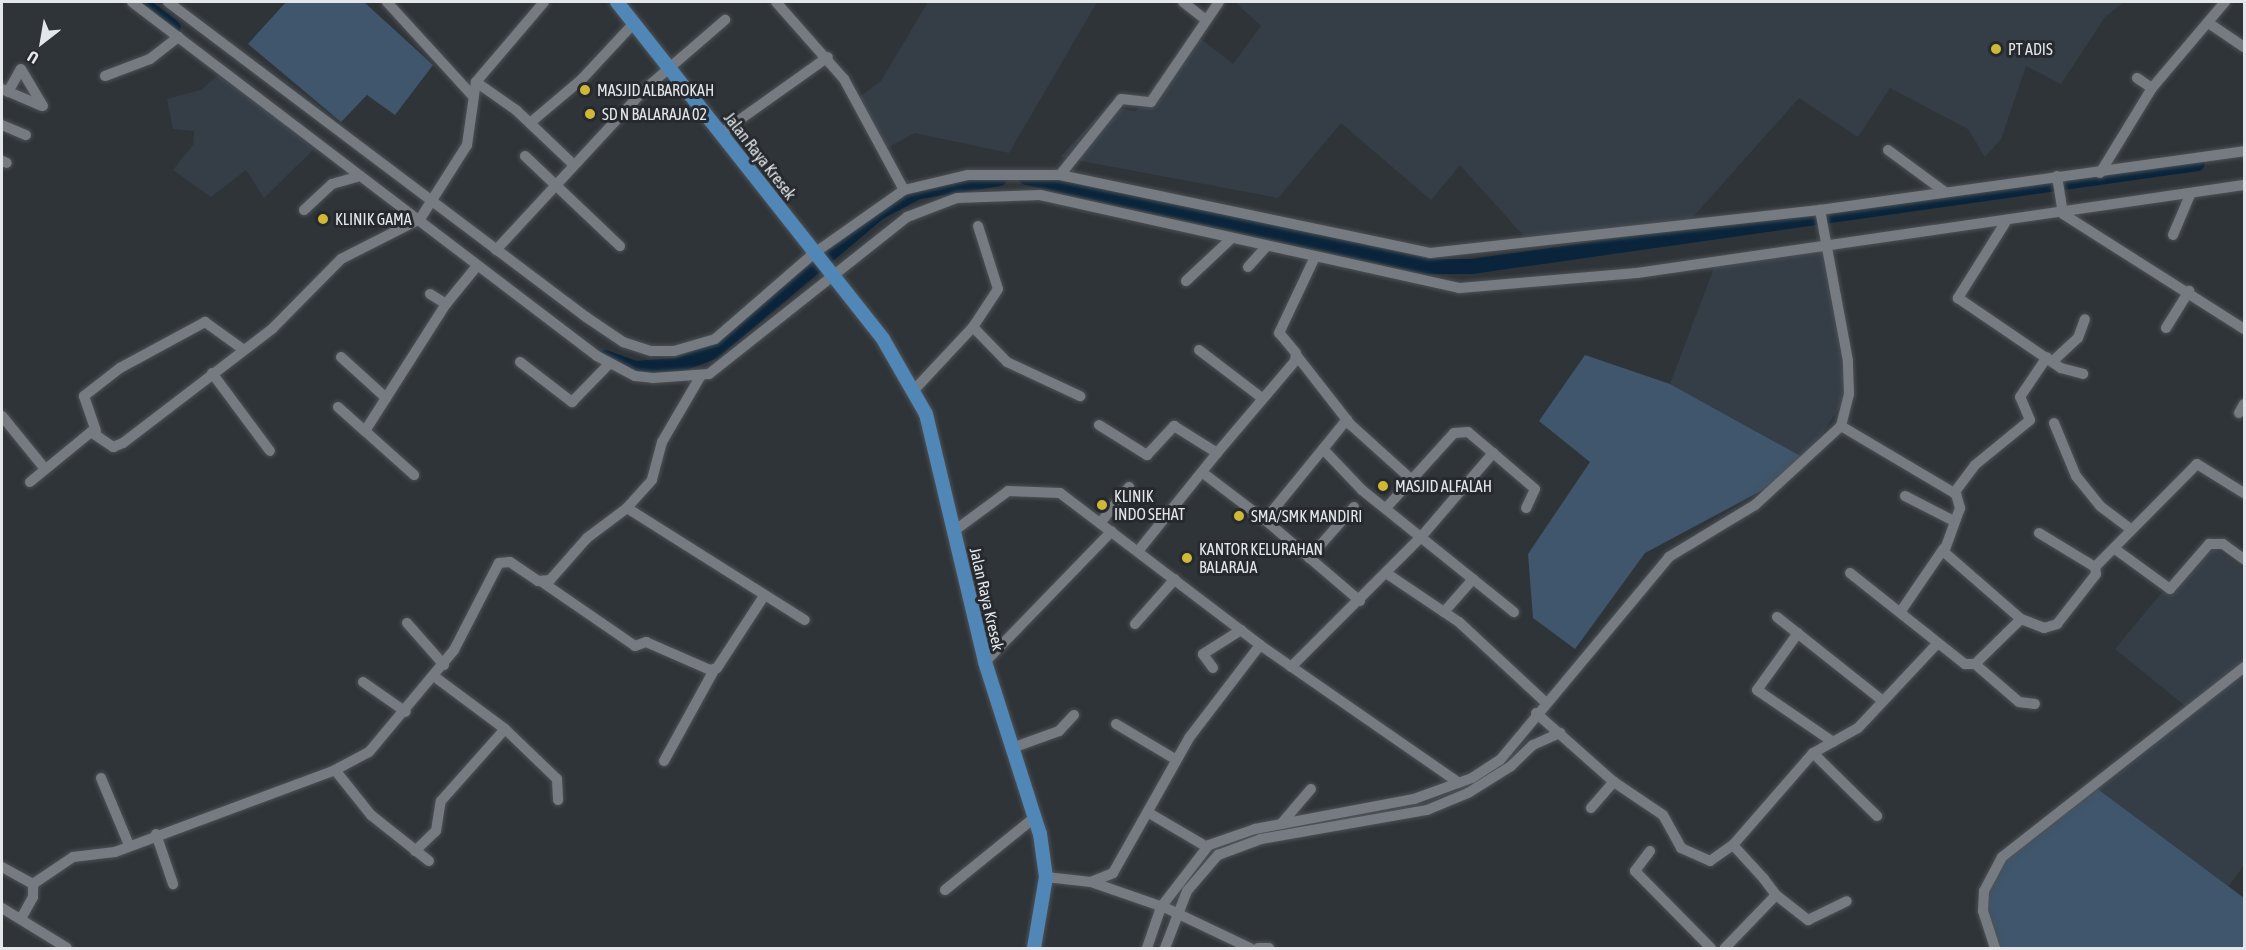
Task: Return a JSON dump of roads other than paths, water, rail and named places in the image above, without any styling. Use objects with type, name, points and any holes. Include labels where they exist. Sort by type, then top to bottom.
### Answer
[{"type":"main road","name":"Jalan Raya Kresek","points":[[617,2],[832,277],[915,389],[935,443],[985,662],[1035,816],[1046,877],[1034,948]]},
{"type":"street","points":[[132,2],[357,177],[419,220],[609,364],[635,376],[700,378]]},
{"type":"street","points":[[387,2],[471,94]]},
{"type":"street","points":[[244,350],[205,322],[120,368],[84,396],[96,431],[116,447],[244,350],[293,310],[341,259],[419,220],[434,204],[471,136],[471,94],[476,82],[544,2]]},
{"type":"street","points":[[776,2],[828,57],[890,156],[903,190]]},
{"type":"street","points":[[1183,2],[1205,19]]},
{"type":"street","points":[[1060,175],[1121,99],[1151,102],[1205,19],[1219,2]]},
{"type":"street","points":[[2100,173],[2152,88],[2210,24],[2225,2]]},
{"type":"street","points":[[174,3],[434,204],[623,342],[674,351],[715,339],[814,255],[903,190],[995,172],[1060,175],[1430,253],[1820,211],[2244,151]]},
{"type":"street","points":[[496,250],[554,182],[670,69],[725,20]]},
{"type":"street","points":[[530,123],[582,79],[634,22]]},
{"type":"street","points":[[2210,24],[2244,47]]},
{"type":"street","points":[[105,76],[150,58],[178,37]]},
{"type":"street","points":[[721,134],[828,57]]},
{"type":"street","points":[[2137,78],[2152,88]]},
{"type":"street","points":[[476,82],[530,123],[573,164]]},
{"type":"street","points":[[2,125],[26,135]]},
{"type":"street","points":[[1888,150],[1946,192]]},
{"type":"street","points":[[525,156],[620,246]]},
{"type":"street","points":[[304,210],[332,184],[357,177]]},
{"type":"street","points":[[2057,179],[2063,214],[2189,291],[2244,329]]},
{"type":"street","points":[[542,582],[587,538],[627,508],[652,480],[662,442],[700,378],[751,344],[810,291],[832,277],[907,217],[932,205],[983,195],[1040,195],[1314,259],[1459,288],[1637,273],[1828,242],[2005,223],[2190,195],[2244,184]]},
{"type":"street","points":[[2172,235],[2190,195]]},
{"type":"street","points":[[1148,948],[1191,873],[1212,850],[1281,824],[1414,799],[1459,783],[1500,760],[1540,716],[1545,702],[1669,557],[1755,505],[1845,428],[1849,394],[1848,361],[1828,242],[1820,211]]},
{"type":"street","points":[[2005,223],[1958,298],[2050,359],[2083,374]]},
{"type":"street","points":[[915,389],[973,327],[996,292],[978,226]]},
{"type":"street","points":[[1186,281],[1232,238]]},
{"type":"street","points":[[1248,267],[1265,248]]},
{"type":"street","points":[[1314,259],[1279,333],[1347,419],[1412,480]]},
{"type":"street","points":[[365,431],[446,304],[477,266]]},
{"type":"street","points":[[2166,328],[2189,291]]},
{"type":"street","points":[[430,294],[446,304]]},
{"type":"street","points":[[1954,493],[1975,465],[2030,420],[2020,397],[2050,359],[2079,338],[2085,320]]},
{"type":"street","points":[[973,327],[1007,362],[1080,396]]},
{"type":"street","points":[[1199,350],[1262,398]]},
{"type":"street","points":[[1139,550],[1297,356]]},
{"type":"street","points":[[341,357],[386,398]]},
{"type":"street","points":[[520,362],[572,402],[609,364]]},
{"type":"street","points":[[212,373],[270,451]]},
{"type":"street","points":[[338,407],[414,475]]},
{"type":"street","points":[[2,416],[45,469]]},
{"type":"street","points":[[1264,520],[1347,419]]},
{"type":"street","points":[[2054,423],[2076,476],[2100,506],[2131,529]]},
{"type":"street","points":[[1099,425],[1147,454],[1174,426],[1217,453]]},
{"type":"street","points":[[1845,428],[1954,493],[1960,502],[1952,520],[1952,538],[1901,611]]},
{"type":"street","points":[[30,482],[96,431]]},
{"type":"street","points":[[1386,508],[1458,431],[1468,432],[1535,489],[1526,508]]},
{"type":"street","points":[[1323,449],[1386,508],[1514,612]]},
{"type":"street","points":[[1291,667],[1360,601],[1421,537],[1493,453]]},
{"type":"street","points":[[2095,567],[2197,465],[2244,493]]},
{"type":"street","points":[[1203,473],[1264,520],[1360,601]]},
{"type":"street","points":[[1101,522],[1130,487]]},
{"type":"street","points":[[954,531],[1008,491],[1021,488],[1060,493],[1139,550],[1260,645],[1459,783]]},
{"type":"street","points":[[1905,496],[1952,520]]},
{"type":"street","points":[[1309,558],[1354,507]]},
{"type":"street","points":[[627,508],[805,620]]},
{"type":"street","points":[[985,662],[1112,531]]},
{"type":"street","points":[[2039,533],[2095,567]]},
{"type":"street","points":[[2115,549],[2170,589],[2209,544],[2223,544],[2244,559]]},
{"type":"street","points":[[1944,548],[2021,619],[2044,628],[2057,624],[2096,574],[2095,567]]},
{"type":"street","points":[[21,919],[33,897],[37,881],[73,857],[103,856],[156,834],[335,770],[369,752],[406,712],[444,665],[499,563],[510,562],[635,646],[646,642],[714,670]]},
{"type":"street","points":[[1386,573],[1444,612],[1545,702]]},
{"type":"street","points":[[1850,573],[1901,611],[1956,660],[1975,664],[2019,702],[2035,704]]},
{"type":"street","points":[[1135,624],[1176,579]]},
{"type":"street","points":[[1444,612],[1473,579]]},
{"type":"street","points":[[664,761],[714,670],[764,596]]},
{"type":"street","points":[[1777,617],[1883,701]]},
{"type":"street","points":[[1975,664],[2021,619]]},
{"type":"street","points":[[407,623],[444,665]]},
{"type":"street","points":[[1213,668],[1203,654],[1241,630]]},
{"type":"street","points":[[1798,633],[1757,690],[1833,742]]},
{"type":"street","points":[[1540,716],[1614,782],[1663,814],[1682,848],[1703,860],[1718,858],[1733,845],[1813,753],[1858,728],[1937,644]]},
{"type":"street","points":[[1091,882],[1113,873],[1149,813],[1175,759],[1260,645]]},
{"type":"street","points":[[1995,948],[1983,911],[1984,891],[2001,857],[2244,667]]},
{"type":"street","points":[[435,677],[505,729],[557,779],[558,800]]},
{"type":"street","points":[[363,682],[406,712]]},
{"type":"street","points":[[1012,748],[1059,731],[1074,715]]},
{"type":"street","points":[[1116,724],[1175,759]]},
{"type":"street","points":[[415,851],[436,831],[441,801],[505,729]]},
{"type":"street","points":[[1257,834],[1427,810],[1475,789],[1533,745],[1559,733]]},
{"type":"street","points":[[1813,753],[1877,816]]},
{"type":"street","points":[[335,770],[371,815],[429,861]]},
{"type":"street","points":[[101,778],[129,845]]},
{"type":"street","points":[[1591,808],[1614,782]]},
{"type":"street","points":[[1281,824],[1311,789]]},
{"type":"street","points":[[1149,813],[1212,850]]},
{"type":"street","points":[[945,890],[1035,816]]},
{"type":"street","points":[[156,834],[173,884]]},
{"type":"street","points":[[1733,845],[1776,895],[1808,921],[1847,901]]},
{"type":"street","points":[[1650,851],[1635,871],[1704,946]]},
{"type":"street","points":[[2,867],[37,881]]},
{"type":"street","points":[[1165,948],[1170,910],[1191,873]]},
{"type":"street","points":[[1046,877],[1091,882],[1170,910],[1250,948]]},
{"type":"street","points":[[1725,948],[1776,895]]},
{"type":"street","points":[[2,908],[67,948]]},
{"type":"street","points":[[1258,948],[1269,948]]},
{"type":"waterway","points":[[140,2],[173,27]]},
{"type":"waterway","points":[[1026,177],[1428,266],[1471,266],[2197,163]]},
{"type":"waterway","points":[[605,357],[635,368],[677,365],[713,351],[880,211],[918,191],[999,178]]},
{"type":"place","name":"PT ADIS","points":[[1996,49]]},
{"type":"place","name":"MASJID ALBAROKAH","points":[[585,90]]},
{"type":"place","name":"SD N BALARAJA 02","points":[[590,114]]},
{"type":"place","name":"KLINIK GAMA","points":[[323,219]]},
{"type":"place","name":"MASJID ALFALAH","points":[[1383,486]]},
{"type":"place","name":"KLINIK INDO SEHAT","points":[[1102,505]]},
{"type":"place","name":"SMA/SMK MANDIRI","points":[[1239,516]]},
{"type":"place","name":"KANTOR KELURAHAN BALARAJA","points":[[1187,558]]}]
